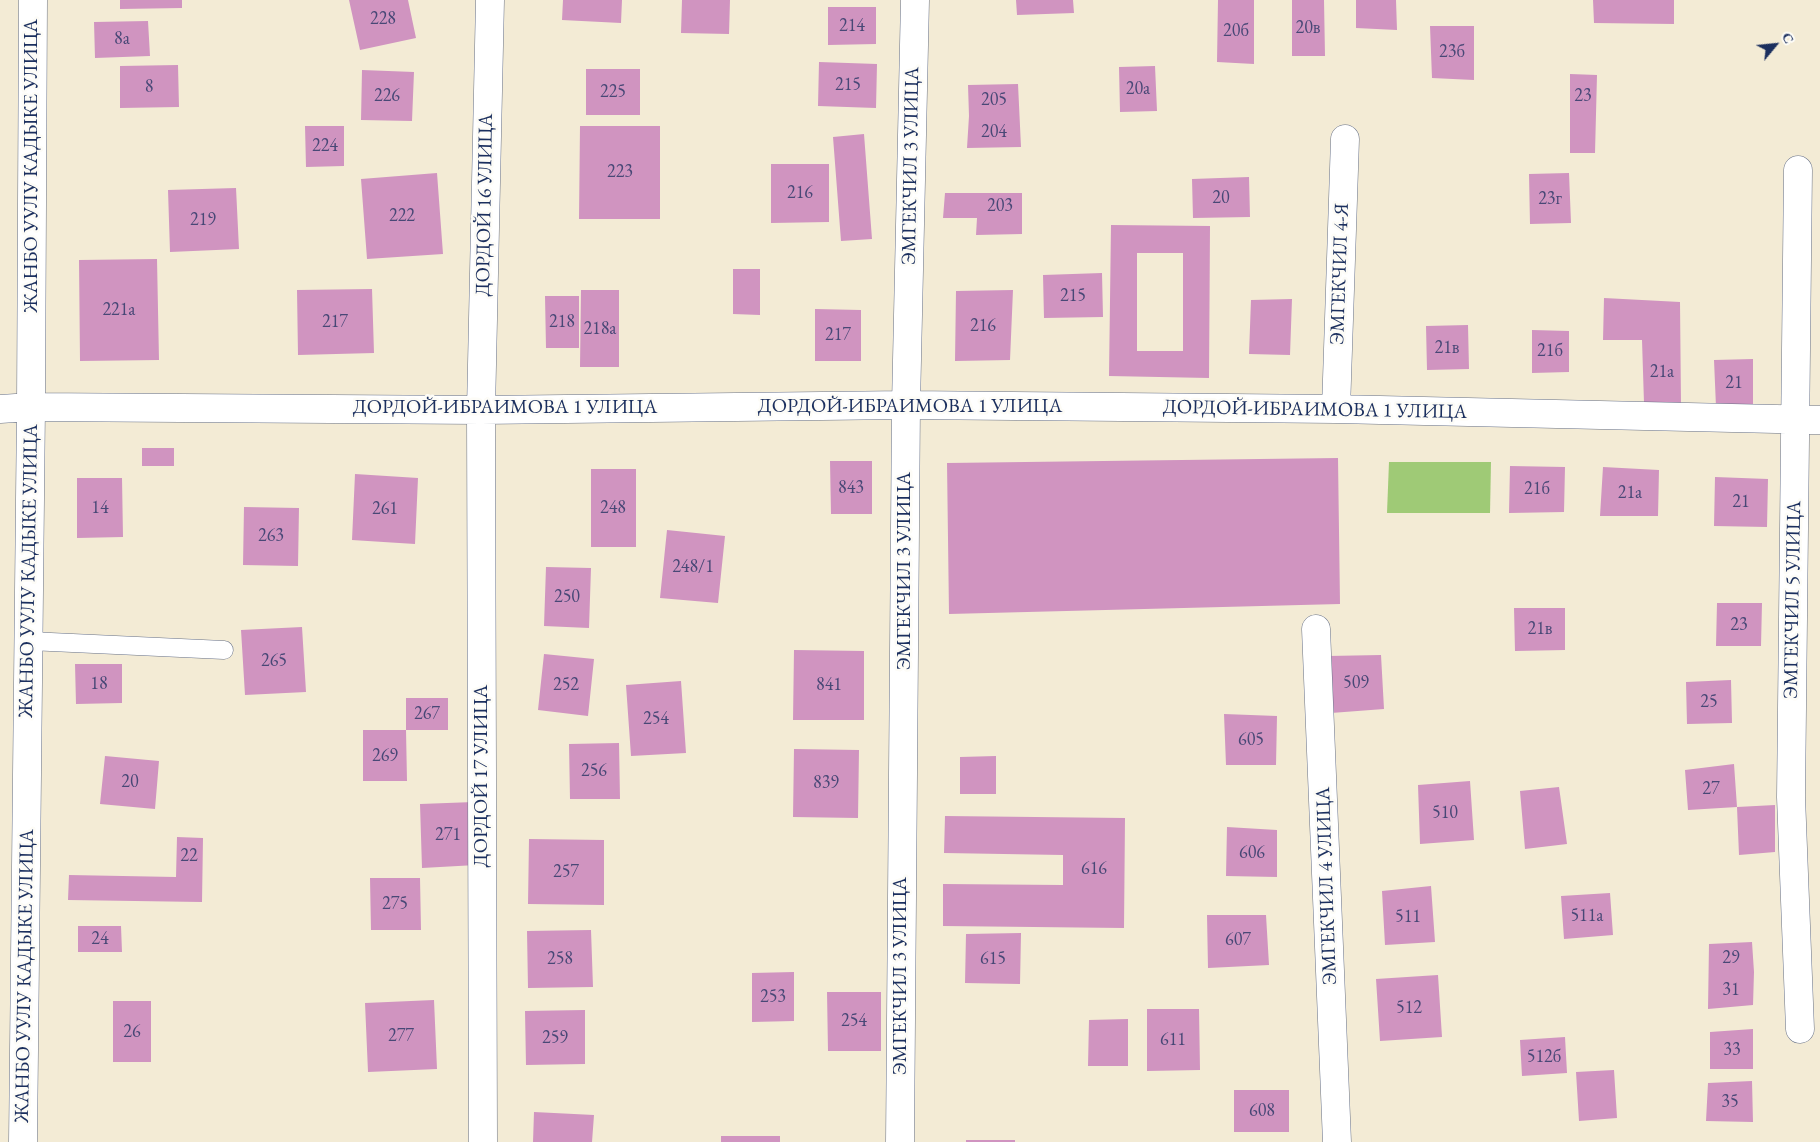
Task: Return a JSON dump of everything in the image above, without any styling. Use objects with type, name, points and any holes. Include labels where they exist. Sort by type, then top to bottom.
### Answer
[{"type":"street","name":"ЖАНБО УУЛУ КАДЫКЕ УЛИЦА","points":[[23,1142],[29,641],[33,0]]},
{"type":"street","name":"ДОРДОЙ 16 УЛИЦА","points":[[481,410],[490,0]]},
{"type":"street","name":"ЭМГЕКЧИЛ 3 УЛИЦА","points":[[900,1142],[906,405],[915,0]]},
{"type":"street","name":"ЭМГЕКЧИЛ 4-Я","points":[[1336,409],[1345,139]]},
{"type":"street","name":"ЭМГЕКЧИЛ 5 УЛИЦА","points":[[1798,170],[1807,420],[1791,797],[1800,1029]]},
{"type":"street","name":"ДОРДОЙ-ИБРАИМОВА 1 УЛИЦА","points":[[0,409],[31,407],[481,410],[906,405],[1336,409],[1807,420]]},
{"type":"street","name":"ДОРДОЙ 17 УЛИЦА","points":[[481,410],[483,1142]]},
{"type":"street","name":"ЭМГЕКЧИЛ 4 УЛИЦА","points":[[1316,629],[1337,1142]]},
{"type":"lane","points":[[29,641],[224,650]]},
{"type":"green space","points":[[1389,462],[1491,462],[1490,513],[1387,513]]},
{"type":"building","points":[[120,0],[182,0],[182,8],[120,9]]},
{"type":"building","points":[[349,0],[408,0],[416,38],[360,50]]},
{"type":"building","points":[[563,0],[622,0],[621,23],[562,20]]},
{"type":"building","points":[[682,0],[730,0],[729,34],[681,33]]},
{"type":"building","points":[[1016,0],[1073,0],[1074,13],[1017,15]]},
{"type":"building","points":[[1218,0],[1254,0],[1254,64],[1217,62]]},
{"type":"building","points":[[1292,0],[1324,0],[1325,56],[1292,56]]},
{"type":"building","points":[[1356,0],[1396,0],[1397,30],[1356,28]]},
{"type":"building","points":[[1593,0],[1674,0],[1674,24],[1594,23]]},
{"type":"building","points":[[828,7],[876,7],[876,44],[828,45]]},
{"type":"building","points":[[148,21],[150,56],[95,58],[94,22]]},
{"type":"building","points":[[1430,26],[1474,26],[1474,80],[1432,78]]},
{"type":"building","points":[[819,62],[877,64],[876,108],[818,106]]},
{"type":"building","points":[[178,65],[179,107],[120,108],[120,66]]},
{"type":"building","points":[[1155,66],[1157,111],[1120,112],[1119,67]]},
{"type":"building","points":[[586,69],[640,69],[640,115],[586,115]]},
{"type":"building","points":[[362,70],[414,72],[412,121],[361,120]]},
{"type":"building","points":[[1570,74],[1597,75],[1595,153],[1570,153]]},
{"type":"building","points":[[1018,84],[1021,147],[967,148],[968,85]]},
{"type":"building","points":[[305,126],[344,126],[344,166],[306,167]]},
{"type":"building","points":[[580,126],[660,126],[660,219],[579,219]]},
{"type":"building","points":[[864,134],[872,239],[841,241],[833,137]]},
{"type":"building","points":[[771,164],[829,164],[829,222],[771,223]]},
{"type":"building","points":[[437,173],[443,254],[367,259],[361,179]]},
{"type":"building","points":[[1569,173],[1571,223],[1530,224],[1529,174]]},
{"type":"building","points":[[1249,177],[1250,217],[1193,218],[1192,179]]},
{"type":"building","points":[[236,188],[239,249],[170,252],[168,190]]},
{"type":"building","points":[[945,193],[1022,193],[1022,234],[976,235],[977,218],[943,218]]},
{"type":"building","points":[[1111,225],[1210,226],[1209,378],[1109,376]],"holes":[[[1137,253],[1183,253],[1183,351],[1137,351]]]},
{"type":"building","points":[[157,259],[159,360],[80,361],[79,260]]},
{"type":"building","points":[[733,269],[760,269],[760,315],[733,314]]},
{"type":"building","points":[[1102,273],[1103,317],[1044,318],[1043,275]]},
{"type":"building","points":[[372,289],[374,353],[298,355],[297,290]]},
{"type":"building","points":[[581,290],[619,290],[619,367],[580,367]]},
{"type":"building","points":[[1013,290],[1010,360],[955,361],[956,291]]},
{"type":"building","points":[[545,296],[579,296],[579,348],[546,348]]},
{"type":"building","points":[[1604,298],[1680,302],[1681,406],[1644,403],[1642,340],[1603,340]]},
{"type":"building","points":[[1292,299],[1290,355],[1249,354],[1251,300]]},
{"type":"building","points":[[815,309],[861,310],[861,361],[815,361]]},
{"type":"building","points":[[1468,325],[1469,369],[1427,370],[1426,326]]},
{"type":"building","points":[[1532,330],[1569,331],[1569,372],[1532,373]]},
{"type":"building","points":[[1753,359],[1753,407],[1716,407],[1714,360]]},
{"type":"building","points":[[142,448],[174,448],[174,466],[142,466]]},
{"type":"building","points":[[1338,458],[1340,604],[949,614],[947,463]]},
{"type":"building","points":[[830,461],[872,461],[872,514],[831,514]]},
{"type":"building","points":[[1510,466],[1565,467],[1564,512],[1509,513]]},
{"type":"building","points":[[1603,467],[1659,470],[1658,516],[1600,516]]},
{"type":"building","points":[[591,469],[636,469],[636,547],[591,547]]},
{"type":"building","points":[[355,474],[418,478],[415,544],[352,540]]},
{"type":"building","points":[[1715,477],[1768,479],[1767,527],[1714,526]]},
{"type":"building","points":[[77,478],[122,478],[123,537],[77,538]]},
{"type":"building","points":[[244,507],[299,508],[298,566],[243,565]]},
{"type":"building","points":[[667,530],[725,536],[718,603],[660,598]]},
{"type":"building","points":[[546,567],[591,568],[589,628],[544,626]]},
{"type":"building","points":[[1717,603],[1762,603],[1761,646],[1716,646]]},
{"type":"building","points":[[1514,608],[1565,608],[1565,650],[1515,651]]},
{"type":"building","points":[[302,627],[306,692],[245,695],[241,630]]},
{"type":"building","points":[[794,650],[864,651],[864,720],[793,720]]},
{"type":"building","points":[[544,654],[594,659],[588,716],[538,710]]},
{"type":"building","points":[[1381,655],[1384,709],[1331,713],[1328,656]]},
{"type":"building","points":[[75,664],[122,664],[122,703],[76,704]]},
{"type":"building","points":[[1731,680],[1732,723],[1687,724],[1686,682]]},
{"type":"building","points":[[681,681],[686,753],[631,756],[626,685]]},
{"type":"building","points":[[406,698],[448,698],[448,730],[406,730]]},
{"type":"building","points":[[1224,714],[1277,716],[1276,765],[1226,765]]},
{"type":"building","points":[[363,730],[406,730],[407,781],[363,781]]},
{"type":"building","points":[[619,743],[620,799],[570,799],[569,744]]},
{"type":"building","points":[[794,749],[859,750],[858,818],[793,817]]},
{"type":"building","points":[[105,756],[159,761],[155,809],[100,804]]},
{"type":"building","points":[[996,756],[996,794],[960,794],[960,757]]},
{"type":"building","points":[[1734,764],[1737,807],[1688,810],[1685,770]]},
{"type":"building","points":[[1470,781],[1474,840],[1420,844],[1418,785]]},
{"type":"building","points":[[1559,787],[1567,844],[1525,849],[1520,791]]},
{"type":"building","points":[[474,802],[476,865],[422,868],[420,804]]},
{"type":"building","points":[[1775,805],[1775,852],[1739,855],[1737,807]]},
{"type":"building","points":[[945,816],[1125,818],[1124,928],[943,926],[943,884],[1063,885],[1063,855],[944,853]]},
{"type":"building","points":[[1227,827],[1277,830],[1277,877],[1226,876]]},
{"type":"building","points":[[177,837],[203,838],[202,902],[68,900],[69,875],[176,877]]},
{"type":"building","points":[[529,839],[604,840],[604,905],[528,904]]},
{"type":"building","points":[[370,878],[420,878],[421,930],[371,930]]},
{"type":"building","points":[[1431,886],[1435,942],[1385,945],[1382,891]]},
{"type":"building","points":[[1610,893],[1613,935],[1564,939],[1561,896]]},
{"type":"building","points":[[1207,915],[1266,915],[1269,965],[1208,968]]},
{"type":"building","points":[[78,926],[121,926],[122,952],[78,952]]},
{"type":"building","points":[[591,930],[593,987],[528,988],[527,931]]},
{"type":"building","points":[[1021,933],[1020,984],[965,983],[966,934]]},
{"type":"building","points":[[1752,942],[1754,972],[1753,1005],[1708,1009],[1709,944]]},
{"type":"building","points":[[794,972],[794,1021],[752,1022],[752,973]]},
{"type":"building","points":[[1438,975],[1442,1037],[1380,1041],[1376,979]]},
{"type":"building","points":[[827,992],[881,992],[881,1051],[828,1051]]},
{"type":"building","points":[[434,1000],[437,1069],[368,1072],[365,1003]]},
{"type":"building","points":[[113,1001],[151,1001],[151,1062],[113,1062]]},
{"type":"building","points":[[1147,1009],[1199,1009],[1200,1070],[1147,1071]]},
{"type":"building","points":[[585,1010],[585,1064],[526,1065],[525,1011]]},
{"type":"building","points":[[1128,1019],[1128,1066],[1088,1066],[1089,1020]]},
{"type":"building","points":[[1753,1029],[1753,1069],[1710,1069],[1710,1032]]},
{"type":"building","points":[[1565,1037],[1567,1073],[1522,1076],[1520,1040]]},
{"type":"building","points":[[1614,1070],[1617,1118],[1579,1121],[1576,1072]]},
{"type":"building","points":[[1752,1081],[1753,1122],[1706,1121],[1708,1083]]},
{"type":"building","points":[[1234,1090],[1289,1090],[1289,1132],[1234,1132]]},
{"type":"building","points":[[534,1112],[594,1115],[592,1142],[533,1142]]},
{"type":"building","points":[[721,1136],[780,1136],[780,1142],[721,1142]]},
{"type":"building","points":[[966,1140],[1015,1140],[1015,1142],[966,1142]]}]
